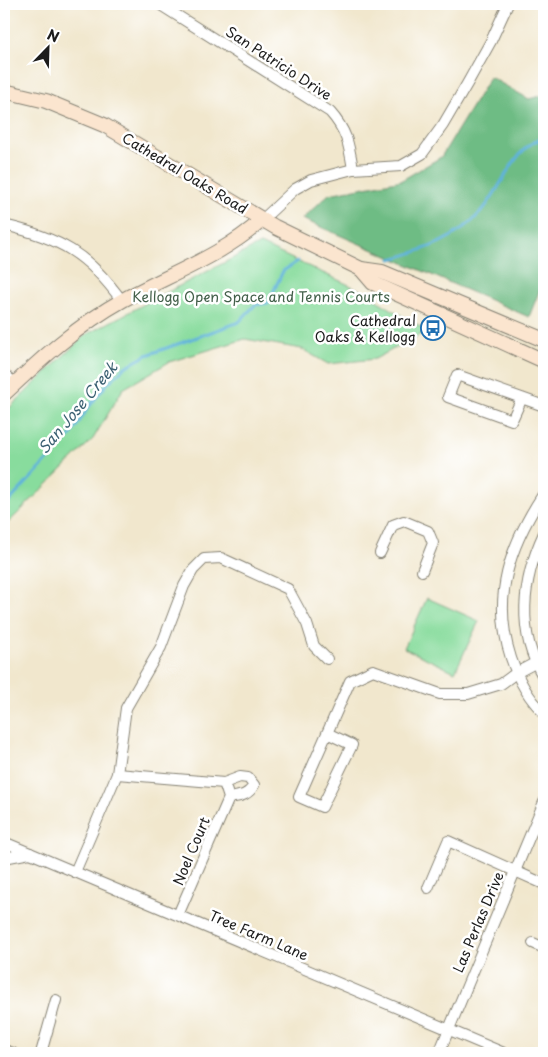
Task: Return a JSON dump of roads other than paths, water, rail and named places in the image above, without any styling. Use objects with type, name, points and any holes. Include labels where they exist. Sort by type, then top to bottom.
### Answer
[{"type":"main road","name":"Cathedral Oaks Road","points":[[4,91],[46,101],[104,124],[262,220],[361,269],[382,272],[544,340]]},
{"type":"main road","points":[[4,394],[52,349],[122,301],[236,242],[262,220]]},
{"type":"main road","name":"Cathedral Oaks Road","points":[[361,269],[373,283],[544,361]]},
{"type":"street","name":"San Patricio Drive","points":[[159,4],[330,112],[342,125],[349,142],[354,169]]},
{"type":"street","points":[[262,220],[303,185],[354,169],[401,166],[422,154],[443,125],[467,84],[491,41],[508,4]]},
{"type":"street","points":[[4,225],[32,231],[79,254],[97,269],[122,301]]},
{"type":"street","points":[[4,374],[15,384]]},
{"type":"street","points":[[522,398],[512,420],[448,397],[458,376],[522,398],[544,406]]},
{"type":"street","points":[[544,493],[527,521],[510,562],[501,615],[505,640],[516,672],[535,705],[544,713]]},
{"type":"street","points":[[380,553],[393,525],[404,520],[428,531],[433,543],[422,571]]},
{"type":"street","points":[[544,533],[536,550],[526,590],[524,616],[535,663],[544,678]]},
{"type":"street","points":[[75,872],[117,774],[126,708],[160,647],[193,570],[204,559],[221,558],[288,589],[307,624],[314,646],[328,659]]},
{"type":"street","points":[[327,733],[352,745],[322,807],[299,797],[327,733],[350,681],[373,670],[440,694],[468,694],[501,684],[516,672],[535,663]]},
{"type":"street","points":[[117,774],[224,783],[240,777],[248,778],[254,785],[250,792],[229,798],[224,783]]},
{"type":"street","name":"Noel Court","points":[[178,915],[229,798]]},
{"type":"street","name":"Las Perlas Drive","points":[[439,1053],[544,802]]},
{"type":"street","points":[[428,888],[448,841],[544,884]]},
{"type":"street","name":"Tree Farm Lane","points":[[4,842],[504,1053]]},
{"type":"street","points":[[4,858],[31,853]]},
{"type":"street","points":[[533,943],[544,948]]},
{"type":"street","points":[[41,1053],[56,1000]]},
{"type":"street","points":[[4,1050],[13,1053]]},
{"type":"waterway","name":"San Jose Creek","points":[[391,259],[429,247],[462,229],[481,212],[509,169],[525,149],[534,142],[544,138]]},
{"type":"waterway","name":"San Jose Creek","points":[[4,507],[71,435],[88,408],[106,385],[125,367],[147,355],[239,322],[255,305],[268,303],[283,271],[298,261]]},
{"type":"place","name":"Cathedral Oaks & Kellogg","points":[[433,328]]},
{"type":"park label","name":"Kellogg Open Space and Tennis Courts","points":[[261,296]]}]
